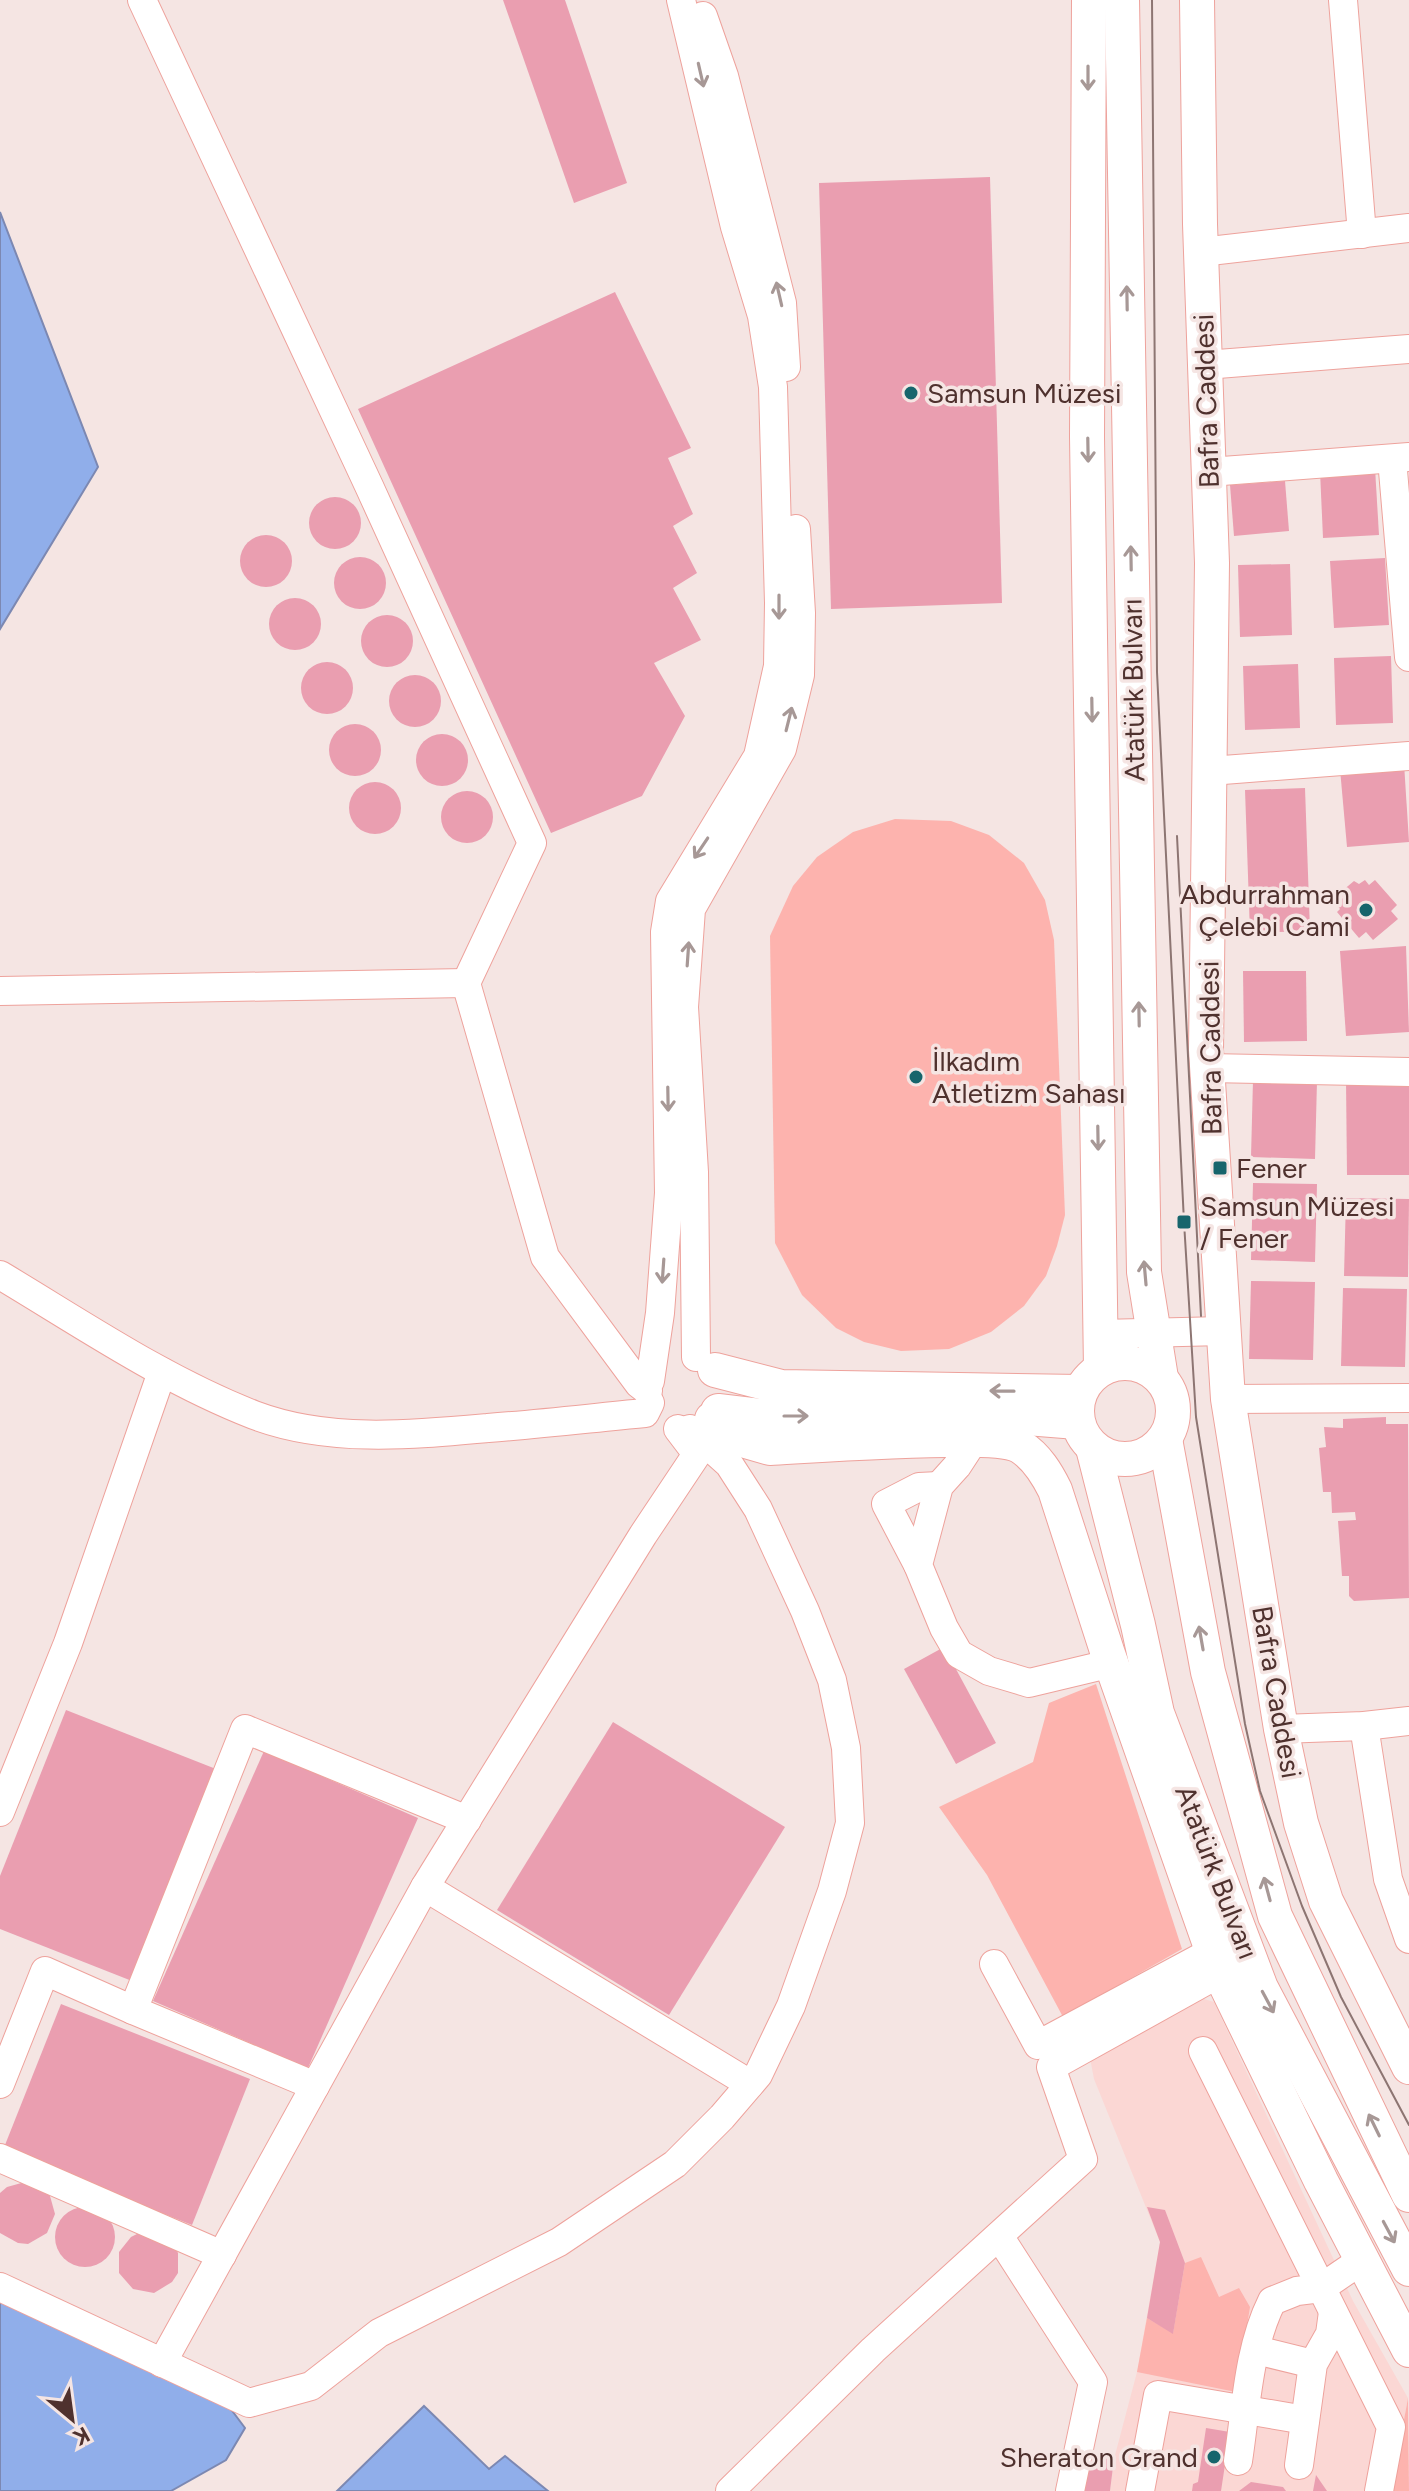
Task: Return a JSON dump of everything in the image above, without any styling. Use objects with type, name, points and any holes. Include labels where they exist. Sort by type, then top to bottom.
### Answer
[{"type":"main road","name":"Atatürk Bulvarı","points":[[1089,0],[1087,437],[1101,1334],[1088,1408],[1157,1713],[1261,1988],[1409,2269]]},
{"type":"main road","name":"Atatürk Bulvarı","points":[[1122,0],[1144,1257],[1161,1378],[1173,1408],[1172,1425],[1165,1439],[1208,1672],[1275,1916],[1409,2195]]},
{"type":"main road","name":"Bafra Caddesi","points":[[1197,0],[1201,252],[1212,563],[1208,1068],[1228,1399],[1294,1793],[1326,1901],[1409,2067]]},
{"type":"main road","points":[[705,1363],[781,1387],[1088,1408]]},
{"type":"main road","points":[[1088,1408],[1117,1364],[1133,1363],[1161,1378]]},
{"type":"main road","points":[[700,1422],[770,1417],[1002,1416],[1088,1408]]},
{"type":"main road","points":[[1088,1408],[1115,1458],[1139,1458],[1153,1451],[1165,1439]]},
{"type":"main road","points":[[1002,1416],[1038,1441],[1070,1472],[1102,1551],[1157,1713]]},
{"type":"main road","points":[[700,1422],[770,1448],[974,1440],[1020,1445],[1044,1468],[1055,1490],[1108,1654],[1216,1962],[1409,2350]]},
{"type":"street","points":[[142,0],[532,843],[466,983],[545,1257],[639,1384],[650,1392],[656,1415],[666,1424],[700,1422]]},
{"type":"street","points":[[0,1275],[162,1372],[256,1416],[327,1432],[408,1436],[645,1413],[660,1313],[669,1193],[665,932],[670,901],[758,756],[778,666],[773,387],[762,316],[735,227],[681,0]]},
{"type":"street","points":[[162,2363],[425,1887],[643,1535],[697,1454],[700,1422],[722,1389],[705,1363],[684,1007],[691,909],[782,749],[800,675],[801,613],[782,303],[724,76],[697,0]]},
{"type":"street","points":[[1343,0],[1362,234]]},
{"type":"street","points":[[1201,252],[1409,228]]},
{"type":"street","points":[[1205,365],[1409,349]]},
{"type":"street","points":[[1209,472],[1400,458],[1409,657]]},
{"type":"street","points":[[1210,771],[1409,756]]},
{"type":"street","points":[[0,991],[466,983]]},
{"type":"street","points":[[1208,1068],[1409,1072]]},
{"type":"street","points":[[1101,1334],[1223,1331]]},
{"type":"street","points":[[650,1392],[664,1363],[674,1358],[705,1363]]},
{"type":"street","points":[[0,1812],[68,1643],[162,1372]]},
{"type":"street","points":[[1228,1399],[1409,1398]]},
{"type":"street","points":[[0,2287],[249,2403],[311,2386],[379,2333],[559,2242],[675,2164],[758,2075],[791,2006],[832,1891],[850,1823],[846,1748],[832,1680],[805,1611],[758,1509],[700,1422]]},
{"type":"street","points":[[918,1565],[939,1486],[974,1440]]},
{"type":"street","points":[[939,1486],[919,1487],[886,1504],[959,1654],[989,1671],[1029,1683],[1100,1666],[1108,1654]]},
{"type":"street","points":[[1281,1729],[1409,1721]]},
{"type":"street","points":[[1364,1726],[1388,1879],[1409,1939]]},
{"type":"street","points":[[133,2010],[245,1729],[467,1820]]},
{"type":"street","points":[[425,1887],[750,2084]]},
{"type":"street","points":[[1045,2056],[1216,1962]]},
{"type":"street","points":[[730,2491],[873,2350],[1083,2159],[1045,2056],[994,1964]]},
{"type":"street","points":[[0,2084],[45,1971],[315,2086]]},
{"type":"street","points":[[1203,2051],[1391,2427],[1379,2491]]},
{"type":"street","points":[[0,2158],[222,2255]]},
{"type":"street","points":[[999,2236],[1093,2382],[1070,2491]]},
{"type":"street","points":[[1299,2465],[1313,2364],[1330,2334],[1327,2300],[1362,2260]]},
{"type":"street","points":[[1238,2461],[1261,2323],[1272,2301],[1297,2291],[1327,2300]]},
{"type":"street","points":[[1256,2350],[1313,2364]]},
{"type":"street","points":[[1140,2491],[1158,2395],[1305,2420]]},
{"type":"shaded area","name":"İlkadım Atletizm Sahası","points":[[895,819],[951,821],[989,835],[1024,863],[1045,900],[1054,940],[1065,1215],[1046,1276],[1024,1306],[991,1332],[949,1349],[901,1351],[864,1342],[836,1328],[802,1295],[775,1243],[770,936],[793,886],[817,857],[853,832]]},
{"type":"shaded area","points":[[1096,1684],[1182,1949],[1063,2017],[987,1875],[939,1807],[1033,1762],[1049,1703]]},
{"type":"shaded area","points":[[1197,1997],[1214,2002],[1353,2301],[1408,2398],[1391,2491],[1110,2491],[1114,2459],[1137,2372],[1160,2242],[1094,2079],[1089,2053]]},
{"type":"shaded area","points":[[1201,2257],[1219,2297],[1239,2288],[1250,2307],[1236,2392],[1137,2372],[1147,2318],[1173,2333],[1185,2263]]},
{"type":"shaded area","points":[[1408,2398],[1409,2491],[1391,2491]]},
{"type":"water","points":[[0,212],[98,467],[0,629]]},
{"type":"water","points":[[0,2300],[227,2404],[245,2428],[226,2460],[171,2491],[0,2491]]},
{"type":"water","points":[[424,2406],[489,2469],[505,2456],[548,2491],[337,2491]]},
{"type":"building","points":[[503,0],[565,0],[627,183],[574,203]]},
{"type":"building","name":"Samsun Müzesi","points":[[990,177],[1002,603],[831,609],[819,183]]},
{"type":"building","points":[[615,292],[691,448],[668,458],[693,514],[673,526],[697,573],[673,588],[701,640],[654,663],[685,716],[642,796],[551,833],[358,409]]},
{"type":"building","points":[[1375,468],[1379,535],[1323,538],[1320,471]]},
{"type":"building","points":[[1285,481],[1289,531],[1234,536],[1230,485]]},
{"type":"building","points":[[335,497],[354,504],[361,523],[354,542],[335,549],[316,542],[309,523],[316,504]]},
{"type":"building","points":[[266,535],[285,542],[292,561],[285,580],[266,587],[247,580],[240,561],[247,542]]},
{"type":"building","points":[[360,557],[379,564],[386,583],[379,602],[360,609],[341,602],[334,583],[341,564]]},
{"type":"building","points":[[1385,558],[1389,625],[1334,628],[1330,561]]},
{"type":"building","points":[[1290,564],[1292,635],[1240,637],[1238,565]]},
{"type":"building","points":[[295,598],[314,605],[321,624],[314,643],[295,650],[276,643],[269,624],[276,605]]},
{"type":"building","points":[[387,615],[406,622],[413,641],[406,660],[387,667],[368,660],[361,641],[368,622]]},
{"type":"building","points":[[1391,656],[1393,723],[1336,725],[1334,658]]},
{"type":"building","points":[[327,662],[346,669],[353,688],[346,707],[327,714],[308,707],[301,688],[308,669]]},
{"type":"building","points":[[1298,664],[1300,728],[1245,730],[1243,666]]},
{"type":"building","points":[[415,675],[434,682],[441,701],[434,720],[415,727],[396,720],[389,701],[396,682]]},
{"type":"building","points":[[355,724],[374,731],[381,750],[374,769],[355,776],[336,769],[329,750],[336,731]]},
{"type":"building","points":[[442,734],[461,741],[468,760],[461,779],[442,786],[423,779],[416,760],[423,741]]},
{"type":"building","points":[[1404,763],[1409,842],[1347,847],[1340,769]]},
{"type":"building","points":[[375,782],[394,789],[401,808],[394,827],[375,834],[356,827],[349,808],[356,789]]},
{"type":"building","points":[[1305,788],[1310,931],[1250,933],[1245,790]]},
{"type":"building","points":[[467,791],[486,798],[493,817],[486,836],[467,843],[448,836],[441,817],[448,798]]},
{"type":"building","name":"Abdurrahman Çelebi Cami","points":[[1365,880],[1369,885],[1375,880],[1397,905],[1391,911],[1398,919],[1373,940],[1366,932],[1359,938],[1337,912],[1340,909],[1336,904],[1343,898],[1342,891],[1354,881],[1359,884]]},
{"type":"building","points":[[1406,946],[1409,1032],[1346,1036],[1340,951]]},
{"type":"building","points":[[1243,971],[1306,971],[1307,1041],[1244,1042]]},
{"type":"building","points":[[1253,1080],[1317,1081],[1315,1159],[1251,1157]]},
{"type":"building","points":[[1346,1080],[1409,1086],[1409,1175],[1347,1175]]},
{"type":"building","points":[[1253,1183],[1317,1184],[1315,1262],[1251,1260]]},
{"type":"building","points":[[1346,1198],[1409,1199],[1408,1277],[1344,1276]]},
{"type":"building","points":[[1251,1281],[1315,1282],[1313,1360],[1249,1359]]},
{"type":"building","points":[[1343,1288],[1407,1289],[1405,1367],[1341,1366]]},
{"type":"building","points":[[1386,1417],[1386,1424],[1408,1424],[1409,1598],[1354,1601],[1349,1596],[1349,1576],[1342,1576],[1338,1521],[1356,1520],[1355,1512],[1332,1513],[1331,1492],[1323,1492],[1319,1448],[1326,1447],[1324,1427],[1343,1428],[1343,1419]]},
{"type":"building","points":[[944,1647],[996,1743],[956,1764],[904,1669]]},
{"type":"building","points":[[66,1710],[216,1769],[132,1981],[0,1929],[0,1876]]},
{"type":"building","points":[[613,1722],[785,1827],[669,2015],[497,1910]]},
{"type":"building","points":[[264,1751],[418,1818],[308,2068],[153,2001]]},
{"type":"building","points":[[61,2004],[250,2079],[192,2225],[3,2150]]},
{"type":"building","points":[[25,2182],[43,2189],[50,2196],[55,2214],[47,2233],[28,2244],[18,2243],[0,2233],[0,2193],[7,2187]]},
{"type":"building","points":[[85,2207],[96,2209],[106,2216],[113,2226],[113,2248],[106,2258],[96,2265],[85,2267],[74,2265],[64,2258],[57,2248],[55,2237],[57,2226],[64,2216],[74,2209]]},
{"type":"building","points":[[1147,2207],[1165,2210],[1185,2263],[1173,2334],[1147,2318],[1160,2242]]},
{"type":"building","points":[[139,2233],[174,2245],[178,2253],[178,2273],[172,2282],[154,2293],[133,2289],[119,2273],[119,2252],[131,2237]]},
{"type":"building","name":"Sheraton Grand","points":[[1206,2428],[1230,2432],[1221,2491],[1192,2491],[1193,2484],[1198,2482]]},
{"type":"building","points":[[1081,2455],[1114,2459],[1110,2491],[1077,2491]]},
{"type":"building","points":[[1316,2475],[1327,2491],[1313,2491]]},
{"type":"building","name":"Sheraton Grand","points":[[1251,2482],[1283,2487],[1286,2491],[1239,2491]]},
{"type":"tram line","points":[[1152,0],[1157,672],[1196,1417],[1245,1724],[1260,1791],[1302,1906],[1341,1997],[1409,2125]]},
{"type":"tram line","points":[[1177,836],[1201,1316]]},
{"type":"place","name":"Samsun Müzesi","points":[[911,393]]},
{"type":"place","name":"Abdurrahman Çelebi Cami","points":[[1366,910]]},
{"type":"place","name":"İlkadım Atletizm Sahası","points":[[916,1077]]},
{"type":"place","name":"Fener","points":[[1220,1168]]},
{"type":"place","name":"Samsun Müzesi / Fener","points":[[1184,1222]]},
{"type":"place","name":"Sheraton Grand","points":[[1214,2457]]}]
